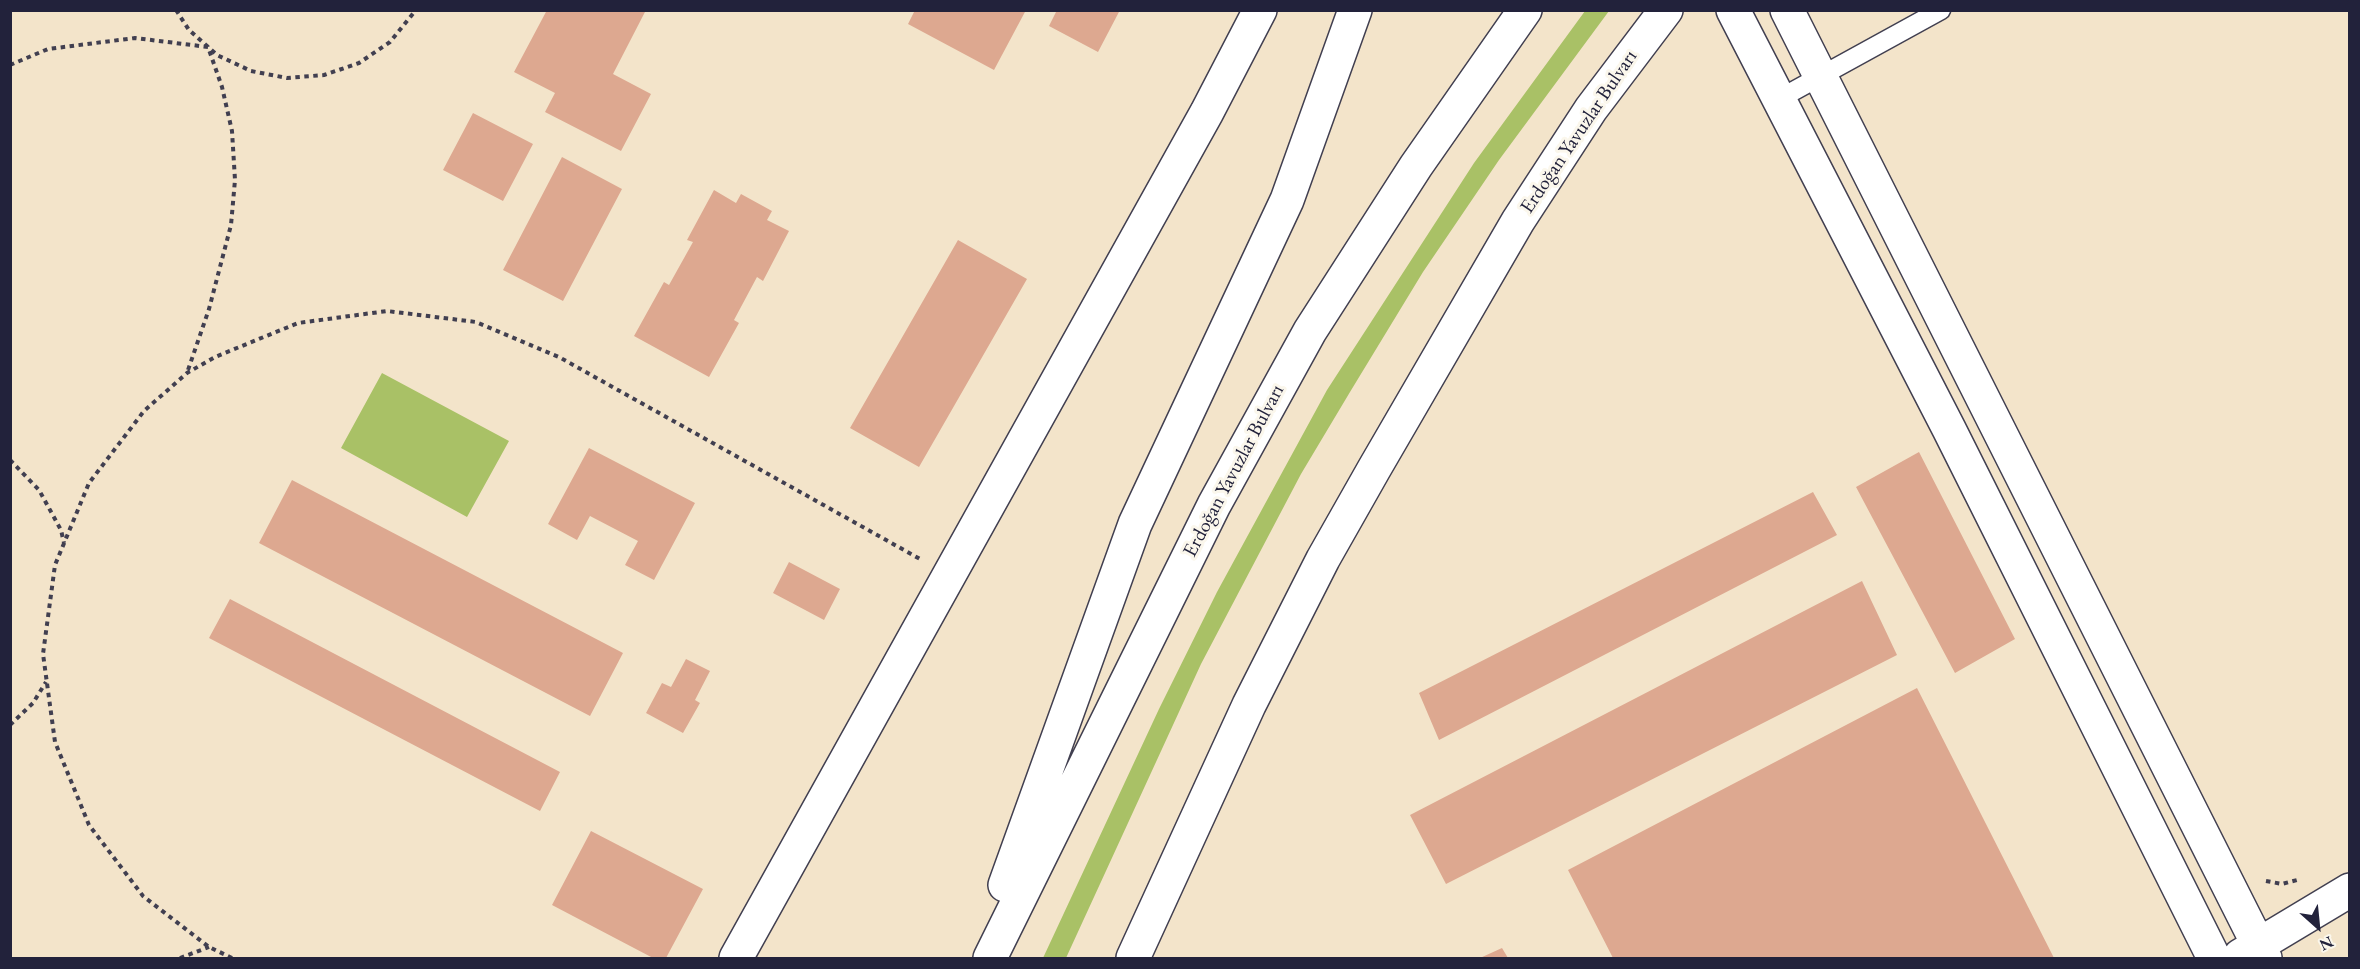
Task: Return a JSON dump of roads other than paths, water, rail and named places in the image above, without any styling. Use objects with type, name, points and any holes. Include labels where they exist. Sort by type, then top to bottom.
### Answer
[{"type":"street","points":[[736,958],[1207,112],[1260,10]]},
{"type":"street","points":[[979,958],[1135,524],[1287,200],[1355,10]]},
{"type":"street","name":"Erdoğan Yavuzlar Bulvarı","points":[[990,958],[1214,505],[1310,331],[1416,166],[1525,10]]},
{"type":"street","name":"Erdoğan Yavuzlar Bulvarı","points":[[1133,958],[1249,705],[1323,559],[1518,221],[1591,110],[1666,10]]},
{"type":"street","points":[[1733,10],[1949,429],[2214,958]]},
{"type":"street","points":[[1787,10],[2253,954],[2349,890]]},
{"type":"lane","points":[[1779,99],[1941,10]]}]
